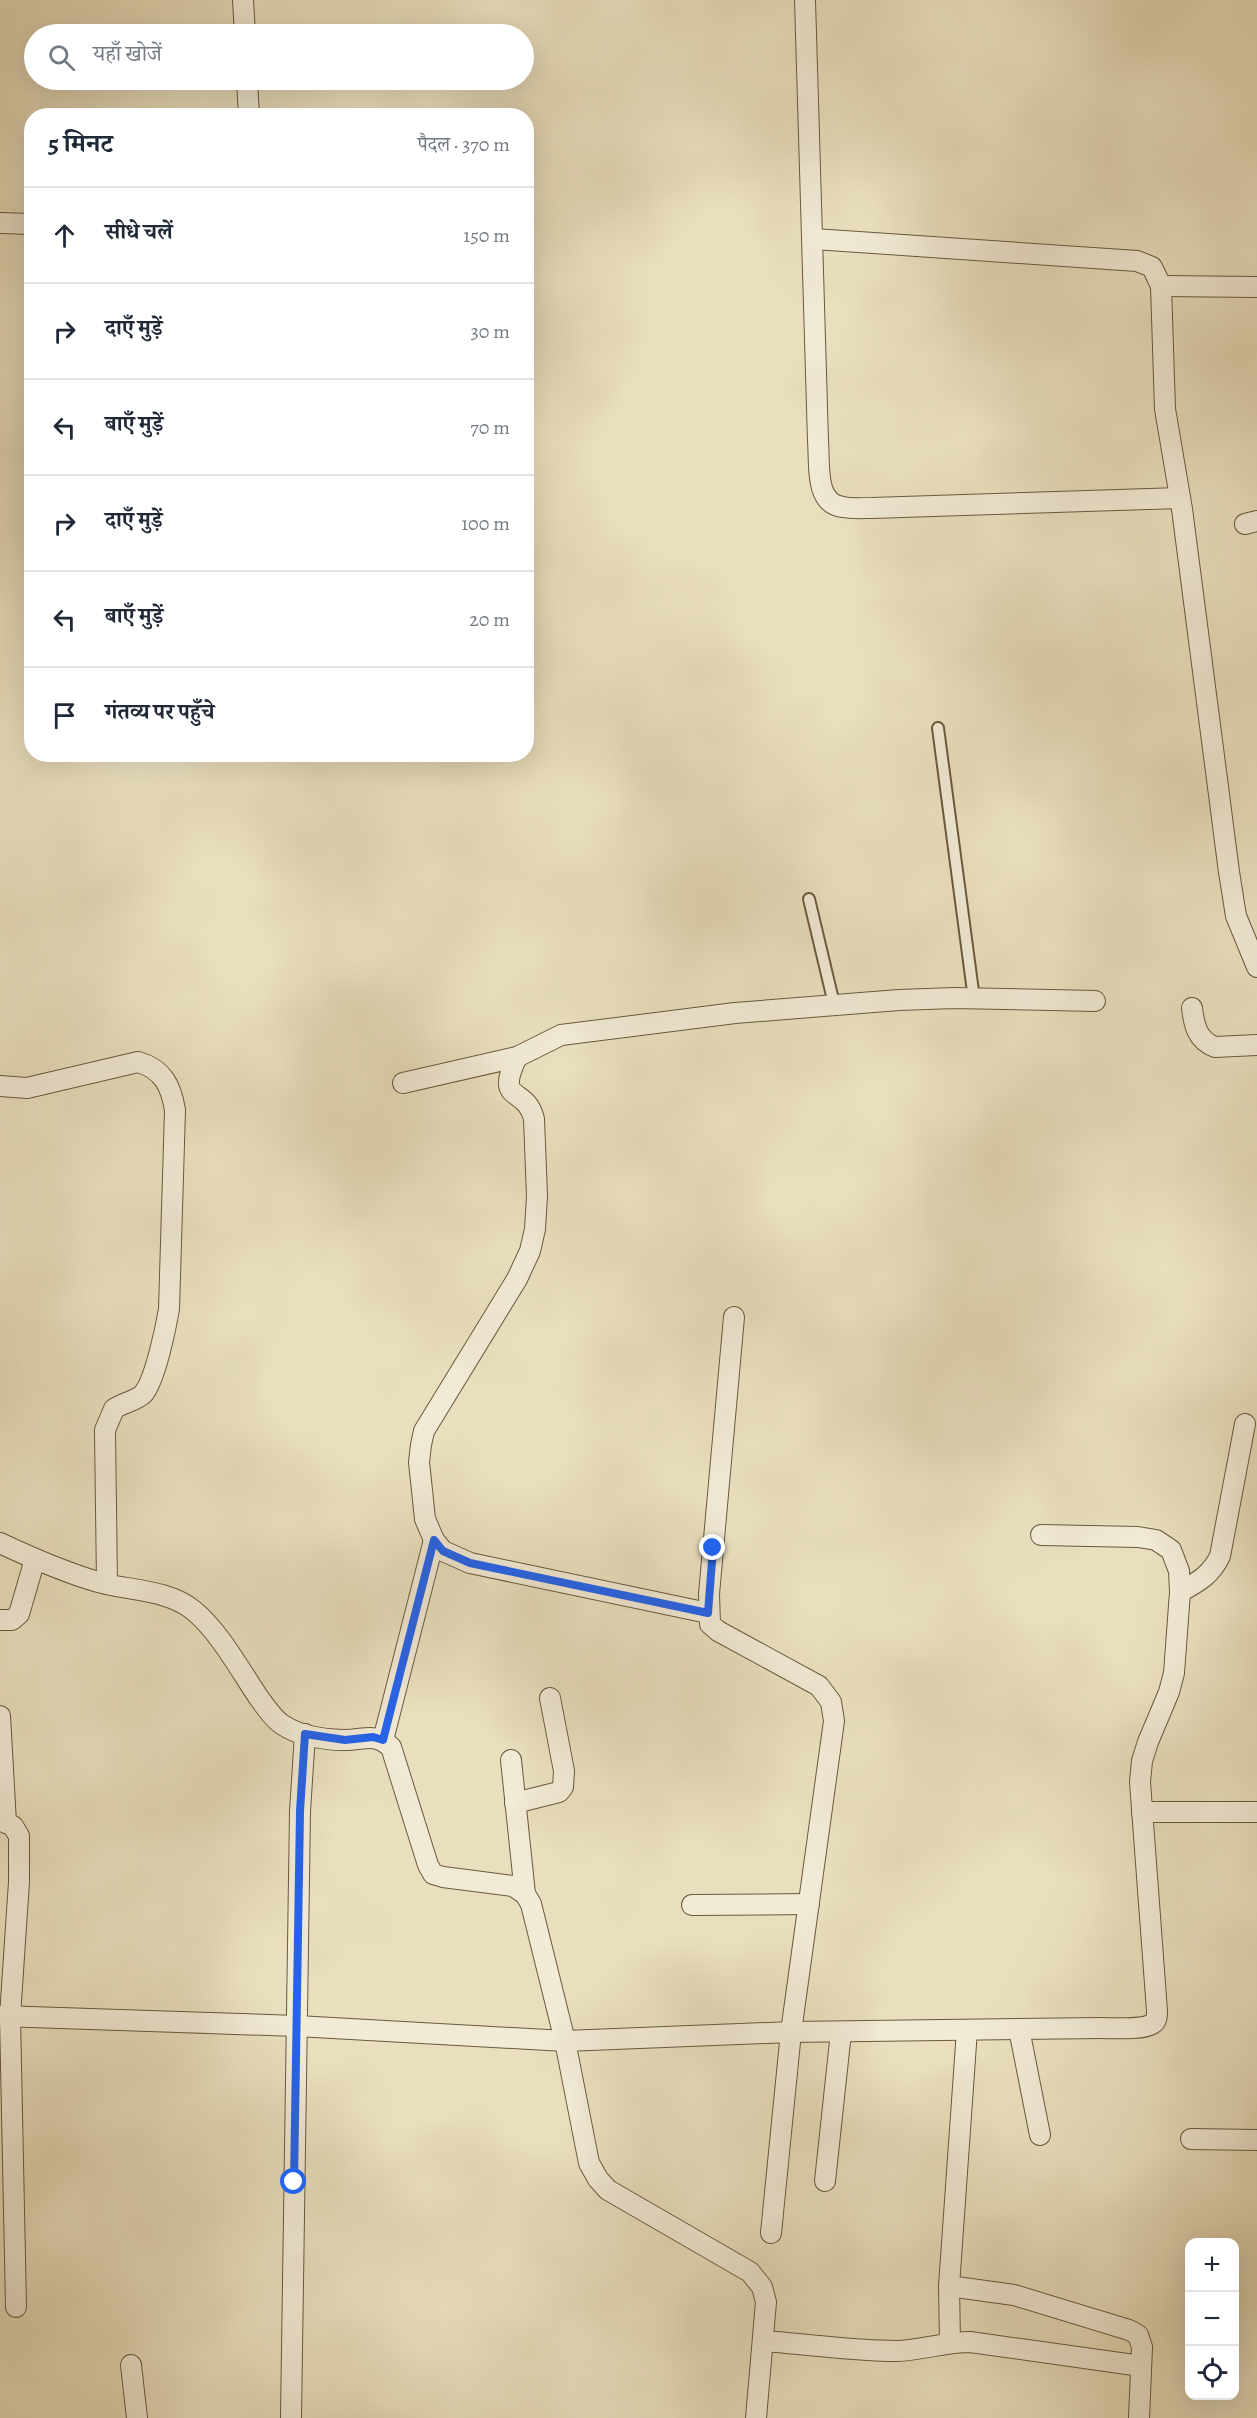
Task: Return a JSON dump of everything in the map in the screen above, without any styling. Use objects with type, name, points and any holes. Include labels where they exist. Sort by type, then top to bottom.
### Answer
[{"type":"street","points":[[243,0],[244,24]]},
{"type":"street","points":[[806,0],[818,441],[821,487],[825,497],[832,504],[841,507],[872,508],[1180,498]]},
{"type":"street","points":[[248,90],[249,108]]},
{"type":"street","points":[[0,223],[24,224]]},
{"type":"street","points":[[814,239],[1137,261],[1152,267],[1161,286],[1165,409],[1180,498],[1234,905],[1243,935],[1257,967]]},
{"type":"street","points":[[1161,286],[1257,287]]},
{"type":"street","points":[[404,1083],[517,1058],[561,1035],[735,1013],[899,1000],[1095,1002]]},
{"type":"street","points":[[1192,1008],[1198,1033],[1208,1044],[1225,1047],[1257,1045]]},
{"type":"street","points":[[517,1058],[507,1077],[507,1083],[509,1089],[530,1107],[534,1119],[537,1186],[535,1229],[530,1251],[517,1279],[424,1431],[419,1462],[426,1519],[434,1540],[443,1551],[470,1563],[708,1613]]},
{"type":"street","points":[[0,1086],[27,1088],[138,1062],[149,1065],[161,1074],[168,1083],[173,1097],[175,1110],[169,1308],[166,1328],[149,1385],[138,1397],[114,1409],[105,1430],[107,1584]]},
{"type":"street","points":[[734,1317],[708,1613],[710,1624],[718,1631],[819,1686],[831,1702],[834,1721],[791,2032],[771,2233]]},
{"type":"street","points":[[1180,1592],[1205,1578],[1214,1569],[1220,1556],[1245,1424]]},
{"type":"street","points":[[5,2016],[297,2026],[566,2041],[791,2032],[1144,2027],[1152,2024],[1156,2019],[1140,1782],[1142,1761],[1174,1673],[1180,1592],[1179,1571],[1171,1550],[1156,1540],[1138,1537],[1041,1535]]},
{"type":"street","points":[[383,1740],[434,1540]]},
{"type":"street","points":[[0,1544],[107,1584],[175,1600],[193,1610],[208,1624],[264,1705],[282,1725],[305,1734],[345,1740],[373,1737],[383,1740],[391,1748],[428,1865],[433,1874],[513,1886],[525,1894]]},
{"type":"street","points":[[0,1620],[12,1620],[19,1614],[35,1559]]},
{"type":"street","points":[[515,1803],[559,1792],[563,1788],[564,1771],[550,1698]]},
{"type":"street","points":[[0,1716],[3,1821],[13,1826],[19,1836],[19,1882],[5,2016],[16,2307]]},
{"type":"street","points":[[291,2418],[300,1811],[305,1734]]},
{"type":"street","points":[[511,1760],[525,1894],[531,1904],[566,2041],[589,2163],[598,2179],[608,2190],[750,2272],[762,2286],[766,2302],[756,2418]]},
{"type":"street","points":[[1143,1812],[1257,1812]]},
{"type":"street","points":[[692,1905],[809,1904]]},
{"type":"street","points":[[950,2342],[949,2286],[967,2030]]},
{"type":"street","points":[[1018,2030],[1040,2135]]},
{"type":"street","points":[[825,2181],[841,2032]]},
{"type":"street","points":[[1191,2139],[1257,2140]]},
{"type":"street","points":[[949,2286],[1014,2295],[1129,2330],[1138,2335],[1142,2347],[1139,2418]]},
{"type":"street","points":[[763,2341],[896,2350],[920,2349],[950,2342],[970,2342],[1141,2366]]},
{"type":"street","points":[[131,2365],[137,2418]]},
{"type":"lane","points":[[938,728],[974,999]]},
{"type":"lane","points":[[809,898],[834,1004]]},
{"type":"route","points":[[294,2182],[300,1811],[305,1734],[345,1740],[373,1737],[383,1740],[434,1540],[443,1551],[470,1563],[593,1587],[708,1613],[713,1548]]}]
